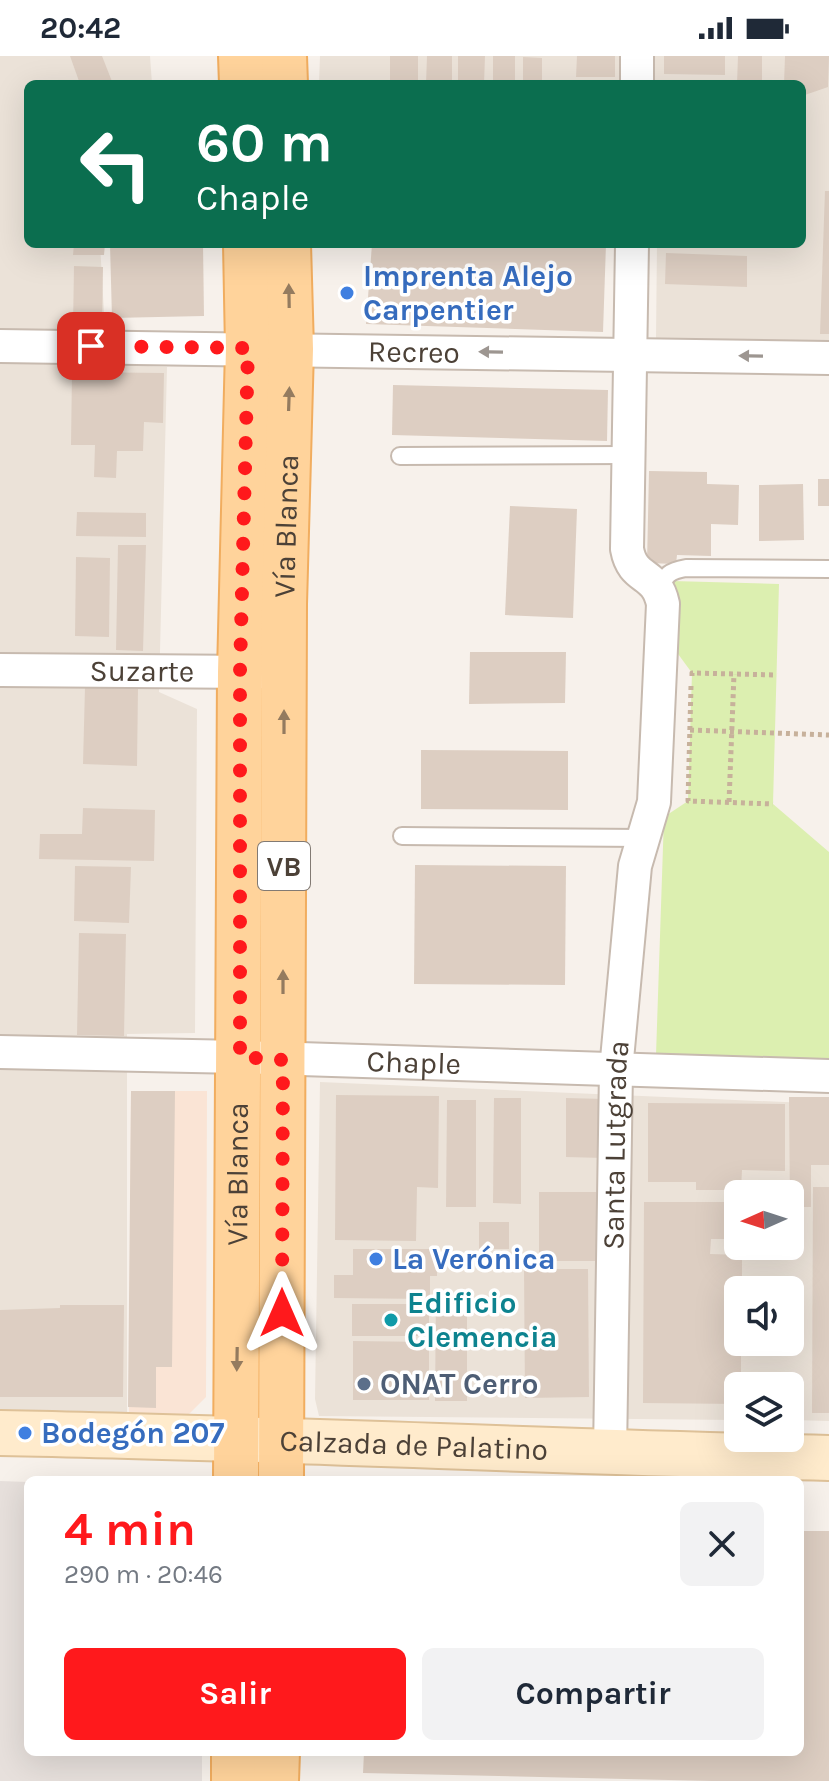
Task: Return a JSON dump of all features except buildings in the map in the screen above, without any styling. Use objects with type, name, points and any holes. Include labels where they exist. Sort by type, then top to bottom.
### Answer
[{"type":"main road","points":[[241,56],[242,80]]},
{"type":"main road","points":[[284,56],[285,80]]},
{"type":"main road","name":"Vía Blanca","points":[[247,248],[270,348],[284,673],[282,1460]]},
{"type":"main road","name":"Vía Blanca","points":[[237,1459],[240,672],[270,348],[287,248]]},
{"type":"main road","points":[[234,1756],[234,1781]]},
{"type":"main road","points":[[276,1781],[277,1756]]},
{"type":"street","points":[[637,56],[637,80]]},
{"type":"street","points":[[632,248],[627,549],[630,564],[654,581],[660,590]]},
{"type":"street","name":"Recreo","points":[[0,346],[829,358]]},
{"type":"street","name":"Santa Lutgrada","points":[[610,1453],[616,1070],[635,866],[654,802],[663,604],[660,590]]},
{"type":"street","name":"Suzarte","points":[[0,670],[284,673]]},
{"type":"street","name":"Chaple","points":[[0,1052],[829,1076]]},
{"type":"street","name":"Calzada de Palatino","points":[[0,1433],[237,1459],[610,1453],[829,1458]]},
{"type":"lane","points":[[400,456],[628,455]]},
{"type":"lane","points":[[660,590],[664,577],[672,571],[686,568],[829,569]]},
{"type":"lane","points":[[402,836],[643,838]]},
{"type":"path","points":[[773,804],[688,801],[690,730],[692,673],[777,675]]},
{"type":"path","points":[[729,802],[734,674]]},
{"type":"path","points":[[658,729],[829,735]]},
{"type":"shaded area","points":[[0,56],[150,56],[152,80],[24,80],[24,248],[100,248],[107,364],[167,367],[159,692],[197,709],[195,1033],[127,1034],[127,1419],[0,1416]]},
{"type":"shaded area","points":[[320,56],[829,56],[829,343],[656,339],[657,248],[806,248],[806,80],[319,80]]},
{"type":"shaded area","points":[[320,1082],[829,1104],[829,1421],[804,1420],[804,1372],[724,1372],[724,1420],[319,1416],[315,1399]]},
{"type":"shaded area","points":[[131,1091],[207,1091],[206,1397],[186,1417],[129,1419]]},
{"type":"shaded area","points":[[0,1481],[24,1482],[24,1756],[202,1756],[202,1781],[0,1781]]},
{"type":"green space","points":[[672,581],[779,584],[773,804],[829,852],[829,1060],[656,1055],[664,817],[688,801],[692,673],[670,643]]},
{"type":"place","name":"Imprenta Alejo Carpentier","points":[[347,293]]},
{"type":"place","name":"La Verónica","points":[[376,1259]]},
{"type":"place","name":"Edificio Clemencia","points":[[391,1320]]},
{"type":"place","name":"ONAT Cerro","points":[[364,1384]]},
{"type":"place","name":"Bodegón 207","points":[[25,1433]]},
{"type":"route","points":[[91,346],[248,348],[240,672],[240,1057],[283,1060],[282,1313]]}]
